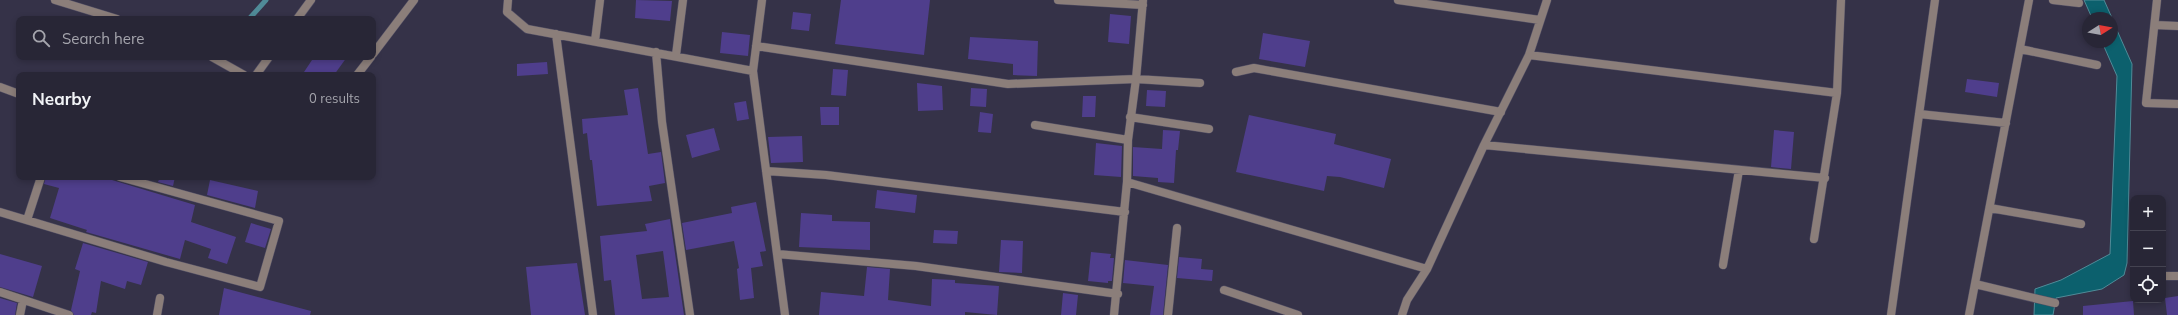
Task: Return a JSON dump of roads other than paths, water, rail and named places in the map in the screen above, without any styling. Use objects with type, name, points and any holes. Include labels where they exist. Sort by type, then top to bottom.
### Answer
[{"type":"street","points":[[55,0],[107,16]]},
{"type":"street","points":[[299,16],[311,0]]},
{"type":"street","points":[[376,50],[414,0]]},
{"type":"street","points":[[508,0],[507,12],[527,29],[676,55],[753,71]]},
{"type":"street","points":[[595,41],[600,0]]},
{"type":"street","points":[[676,55],[683,0]]},
{"type":"street","points":[[762,0],[753,71],[785,315]]},
{"type":"street","points":[[1058,0],[1143,3],[1136,79],[1130,117],[1125,212],[1118,294],[1114,315]]},
{"type":"street","points":[[1398,0],[1453,4],[1540,20]]},
{"type":"street","points":[[1402,315],[1407,300],[1427,269],[1484,145],[1529,56],[1547,0]]},
{"type":"street","points":[[1814,238],[1825,178],[1837,93],[1841,0]]},
{"type":"street","points":[[1891,315],[1935,0]]},
{"type":"street","points":[[1969,315],[2029,0]]},
{"type":"street","points":[[2053,0],[2079,3]]},
{"type":"street","points":[[2157,0],[2156,25],[2146,103],[2178,104]]},
{"type":"street","points":[[2156,25],[2178,26]]},
{"type":"street","points":[[556,34],[593,315]]},
{"type":"street","points":[[756,46],[1008,84],[1136,79],[1200,83]]},
{"type":"street","points":[[2020,49],[2097,65]]},
{"type":"street","points":[[656,52],[662,122],[690,315]]},
{"type":"street","points":[[1529,56],[1837,93]]},
{"type":"street","points":[[217,60],[239,72]]},
{"type":"street","points":[[258,72],[267,60]]},
{"type":"street","points":[[359,72],[369,60]]},
{"type":"street","points":[[1236,72],[1254,68],[1501,112]]},
{"type":"street","points":[[0,87],[16,93]]},
{"type":"street","points":[[1919,114],[2006,123]]},
{"type":"street","points":[[1130,117],[1208,129]]},
{"type":"street","points":[[1035,125],[1128,140]]},
{"type":"street","points":[[1484,145],[1825,178]]},
{"type":"street","points":[[1723,265],[1740,170]]},
{"type":"street","points":[[766,171],[826,175],[1125,212]]},
{"type":"street","points":[[28,220],[40,180]]},
{"type":"street","points":[[0,212],[166,262],[260,287],[279,221],[131,180]]},
{"type":"street","points":[[1127,182],[1427,269]]},
{"type":"street","points":[[1990,208],[2081,224]]},
{"type":"street","points":[[1168,315],[1177,228]]},
{"type":"street","points":[[777,254],[916,266],[1118,294]]},
{"type":"street","points":[[2166,276],[2178,276]]},
{"type":"street","points":[[1975,284],[2055,303]]},
{"type":"street","points":[[1224,290],[1298,315]]},
{"type":"street","points":[[0,292],[69,315]]},
{"type":"street","points":[[156,315],[160,298]]},
{"type":"street","points":[[20,315],[23,300]]},
{"type":"waterway","points":[[252,16],[266,0]]}]
